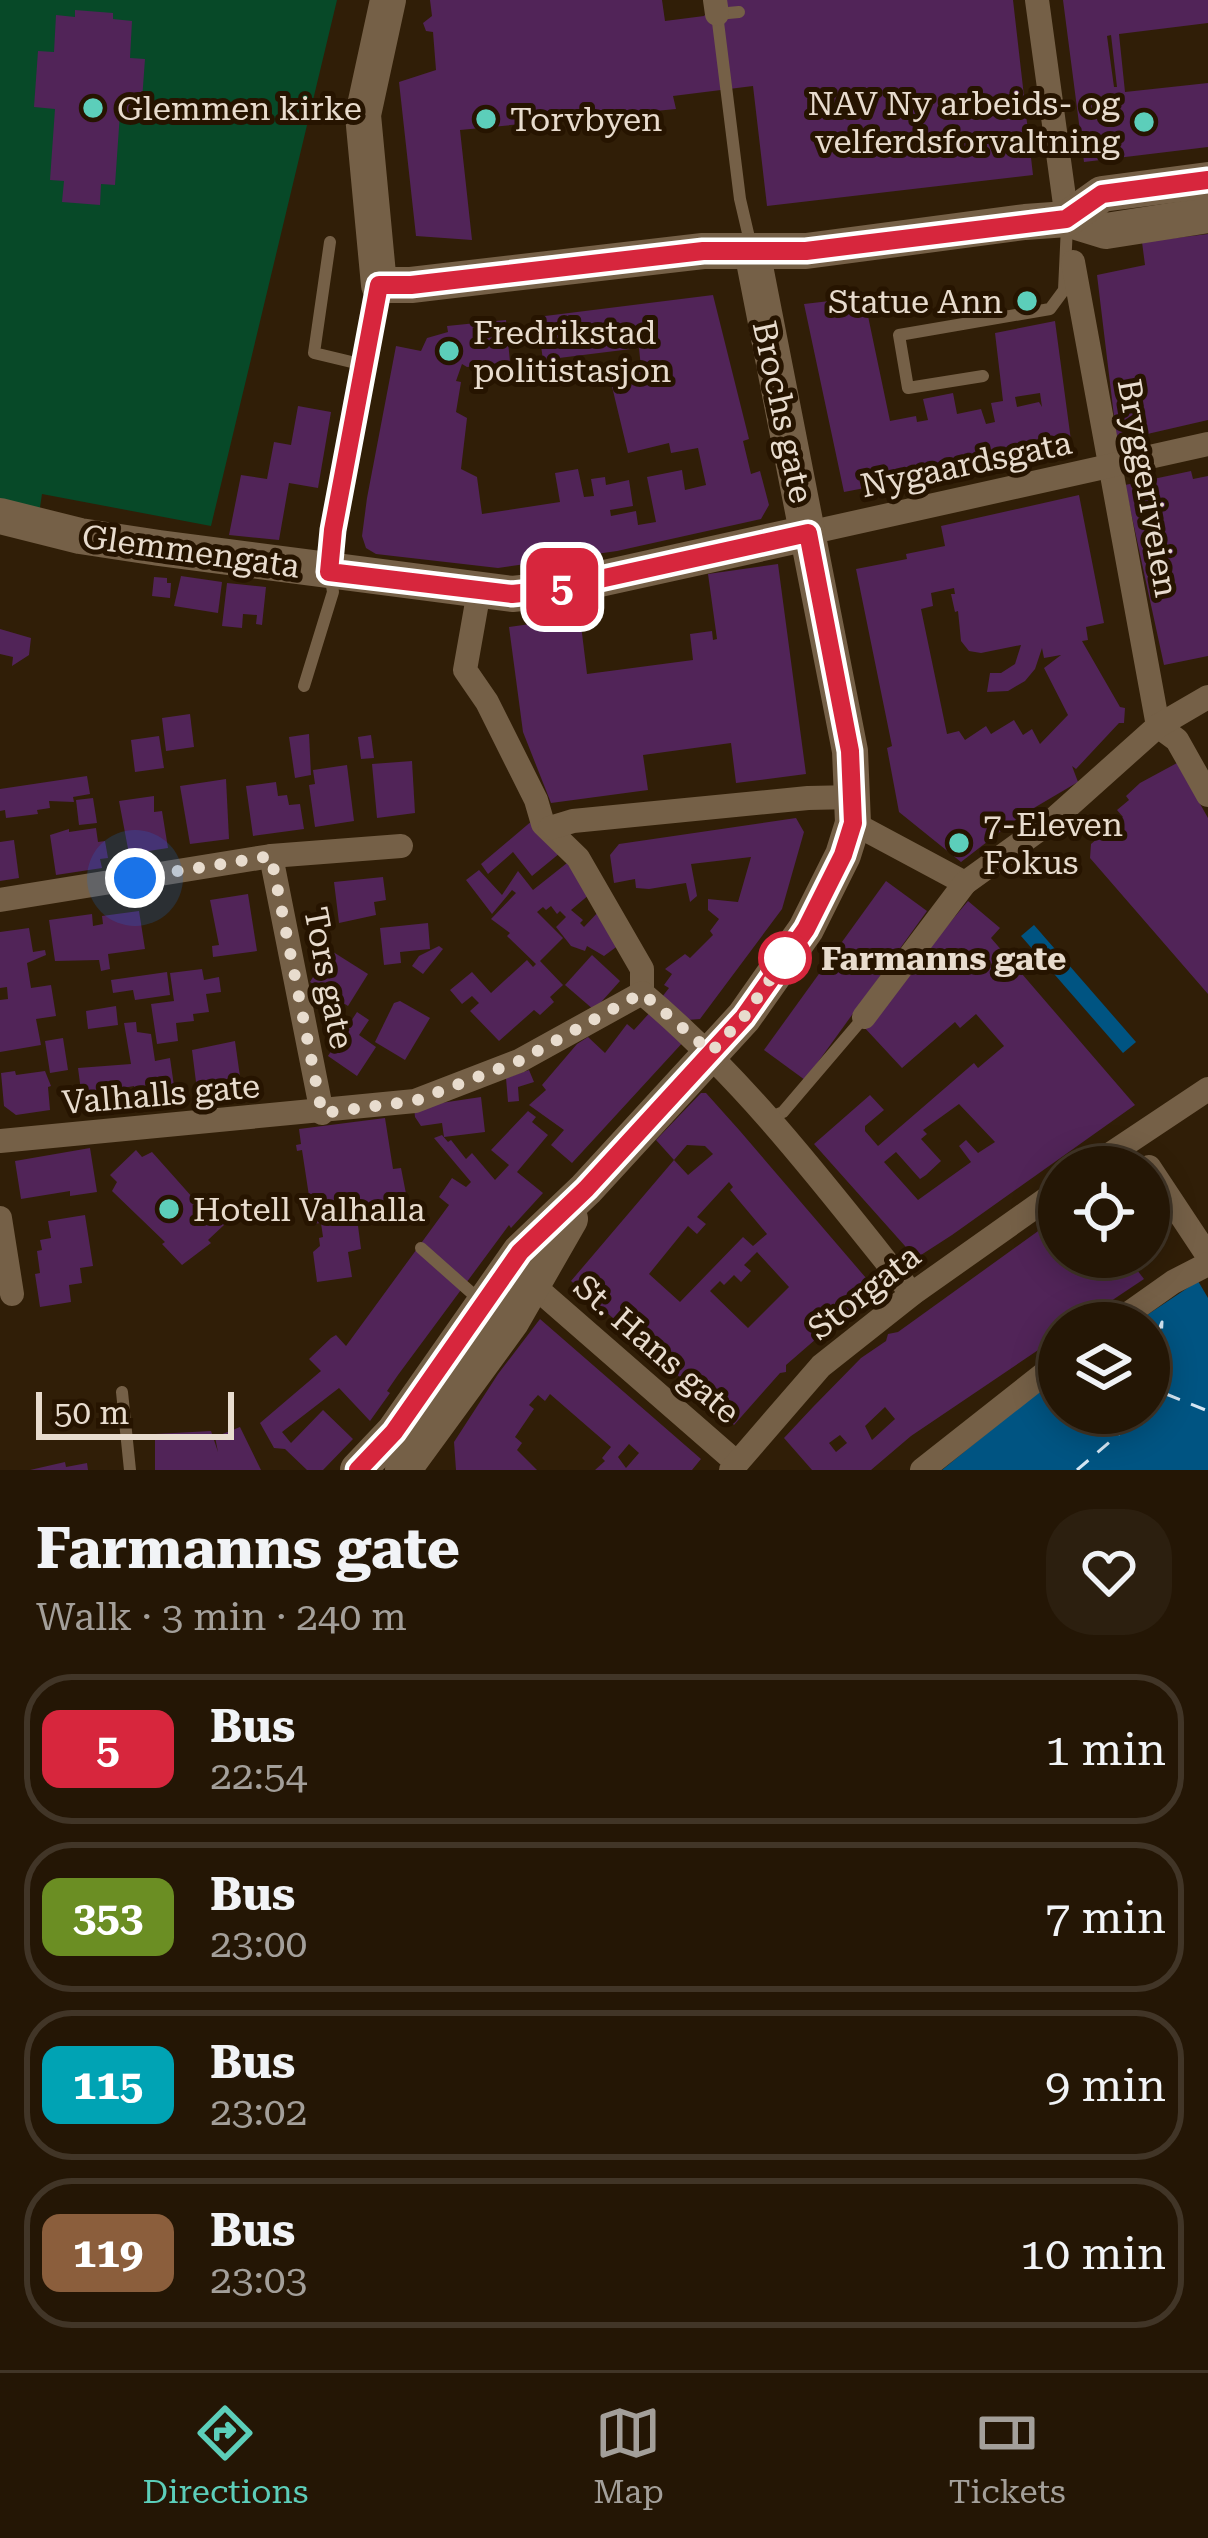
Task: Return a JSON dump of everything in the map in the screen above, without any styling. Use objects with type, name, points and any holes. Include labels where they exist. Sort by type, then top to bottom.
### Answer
[{"type":"street","points":[[329,572],[379,285],[363,115],[388,0]]},
{"type":"street","points":[[1037,0],[1066,219]]},
{"type":"street","points":[[1066,219],[1102,194],[1208,180]]},
{"type":"street","points":[[379,285],[703,251],[806,251],[1066,219],[1106,231],[1208,215]]},
{"type":"street","name":"Brochs gate","points":[[752,251],[850,751],[853,810]]},
{"type":"street","name":"Bryggeriveien","points":[[1073,262],[1157,726]]},
{"type":"street","name":"Nygaardsgata","points":[[808,533],[1208,444]]},
{"type":"street","name":"Glemmengata","points":[[0,516],[80,536],[512,594],[550,590],[808,533]]},
{"type":"street","points":[[479,591],[466,670],[487,702],[536,800],[543,824],[578,858],[642,969],[642,993],[711,1052],[912,1294]]},
{"type":"street","points":[[864,1017],[965,883],[1054,819],[1157,726],[1208,697]]},
{"type":"street","points":[[1157,726],[1177,740],[1208,794]]},
{"type":"street","points":[[550,828],[573,821],[808,798],[853,810],[965,883]]},
{"type":"street","points":[[498,1313],[520,1252],[586,1189],[744,1017],[806,929],[843,855],[853,810]]},
{"type":"street","points":[[0,901],[271,856],[401,846]]},
{"type":"street","name":"Tors gate","points":[[271,856],[322,1113]]},
{"type":"street","name":"Valhalls gate","points":[[0,1141],[415,1101],[519,1061],[642,993]]},
{"type":"street","points":[[1122,1146],[1208,1089]]},
{"type":"street","points":[[384,1465],[498,1313],[534,1286],[586,1189]]},
{"type":"street","points":[[1145,1302],[1208,1260],[1170,1201]]},
{"type":"street","name":"Storgata","points":[[734,1466],[821,1366],[1038,1205]]},
{"type":"street","points":[[0,1218],[12,1294]]},
{"type":"street","name":"St. Hans gate","points":[[534,1286],[734,1466]]},
{"type":"street","points":[[922,1470],[1038,1378]]},
{"type":"lane","name":"Brochs gate","points":[[724,8],[740,199],[752,251]]},
{"type":"lane","points":[[983,376],[908,388],[899,335],[1050,308],[1064,290],[1066,219]]},
{"type":"lane","points":[[330,242],[314,353],[364,365]]},
{"type":"lane","points":[[304,686],[333,592],[329,572]]},
{"type":"lane","points":[[768,1118],[783,1112],[864,1017]]},
{"type":"lane","points":[[421,1248],[498,1313]]},
{"type":"lane","points":[[122,1391],[130,1470]]},
{"type":"green space","points":[[0,0],[337,0],[211,526],[42,494],[38,521],[0,509]]},
{"type":"water","points":[[1034,925],[1136,1042],[1123,1053],[1021,936]]},
{"type":"water","points":[[1198,1281],[1208,1298],[1208,1470],[942,1470],[1038,1391],[1038,1434],[1170,1434],[1166,1302]]},
{"type":"building","points":[[430,0],[662,0],[665,21],[704,16],[718,0],[1013,0],[1033,175],[767,206],[753,86],[673,96],[676,109],[460,130],[472,240],[416,236],[399,82],[436,70],[433,32],[426,31],[423,23],[432,16]]},
{"type":"building","name":"NAV Ny arbeids- og velferdsforvaltning","points":[[1063,0],[1208,0],[1208,23],[1119,34],[1125,92],[1208,83],[1208,147],[1084,162]],"holes":[[[1111,35],[1117,87],[1107,36]]]},
{"type":"building","name":"Glemmen kirke","points":[[75,10],[113,13],[113,19],[132,21],[130,58],[145,59],[141,114],[120,113],[115,185],[101,184],[100,205],[62,202],[64,181],[50,180],[55,109],[34,107],[38,51],[54,52],[56,15],[75,17]]},
{"type":"building","points":[[1208,234],[1208,420],[1117,441],[1097,275],[1145,265],[1142,242]]},
{"type":"building","points":[[713,295],[749,439],[743,441],[751,474],[760,471],[769,505],[761,519],[617,551],[498,568],[376,554],[366,548],[362,536],[367,498],[396,346],[421,351],[427,338],[448,332],[447,326],[506,320],[510,362],[462,364],[456,381],[461,382],[456,412],[467,418],[461,469],[477,477],[482,514],[560,502],[555,473],[578,469],[584,497],[594,496],[591,479],[605,477],[606,485],[629,480],[633,506],[610,510],[611,516],[636,511],[638,525],[656,522],[647,477],[682,470],[685,490],[706,485],[698,448],[671,453],[669,443],[628,453],[608,370],[641,368],[639,348],[543,360],[537,317]]},
{"type":"building","points":[[864,297],[890,421],[916,416],[917,422],[928,420],[923,399],[953,393],[957,414],[981,409],[986,424],[995,422],[991,403],[1003,401],[995,333],[1055,321],[1072,448],[844,492],[804,304]],"holes":[[[1040,393],[1042,407],[1039,402],[1017,407],[1015,397]]]},
{"type":"building","points":[[298,406],[331,412],[318,488],[289,483],[279,540],[229,535],[241,475],[267,479],[274,442],[291,445]]},
{"type":"building","points":[[1191,471],[1193,479],[1208,476],[1208,656],[1164,665],[1125,485]]},
{"type":"building","points":[[1079,495],[1104,623],[1086,627],[1088,640],[1082,641],[1120,707],[1125,708],[1124,723],[1076,769],[1072,766],[1078,782],[1022,815],[961,862],[899,812],[887,748],[892,746],[856,569],[945,546],[941,526]],"holes":[[[954,588],[951,594],[961,641],[969,651],[1021,645],[1015,664],[1001,673],[990,673],[987,692],[1008,691],[1025,681],[1042,648],[1044,658],[1061,655],[1044,668],[1068,715],[1040,744],[1032,729],[1023,735],[1014,720],[991,734],[986,726],[965,740],[959,731],[947,734],[921,609],[933,606],[931,593]]]},
{"type":"building","points":[[778,564],[806,774],[736,783],[731,743],[643,755],[648,790],[551,803],[523,732],[509,627],[580,617],[587,674],[693,660],[690,634],[712,631],[713,640],[717,639],[708,574]]},
{"type":"building","points":[[181,576],[222,582],[218,613],[174,606]]},
{"type":"building","points":[[154,577],[171,583],[170,598],[152,596]]},
{"type":"building","points":[[227,583],[266,587],[262,625],[256,624],[257,615],[243,614],[242,628],[222,626]]},
{"type":"building","points":[[0,629],[31,638],[29,655],[12,666],[13,657],[0,654]]},
{"type":"building","points":[[190,714],[194,747],[166,751],[162,718]]},
{"type":"building","points":[[309,734],[311,775],[295,778],[289,737]]},
{"type":"building","points":[[371,735],[374,758],[361,759],[358,737]]},
{"type":"building","points":[[159,736],[164,768],[135,772],[131,740]]},
{"type":"building","points":[[412,761],[415,813],[377,818],[372,764]]},
{"type":"building","points":[[1177,763],[1208,818],[1208,994],[1090,858],[1091,844],[1123,817],[1117,810],[1129,800],[1126,796]]},
{"type":"building","points":[[347,765],[354,821],[315,827],[309,785],[315,784],[313,770]]},
{"type":"building","points":[[87,776],[90,794],[73,797],[74,802],[49,801],[50,808],[37,810],[38,814],[6,818],[5,810],[0,811],[0,789]]},
{"type":"building","points":[[226,779],[229,839],[190,844],[180,786]]},
{"type":"building","points":[[276,782],[278,796],[287,795],[289,805],[300,804],[304,829],[253,836],[246,786]]},
{"type":"building","points":[[154,796],[154,812],[162,811],[168,848],[129,854],[119,801]]},
{"type":"building","points":[[93,798],[97,823],[79,825],[76,800]]},
{"type":"building","points":[[796,818],[804,832],[782,909],[700,1019],[687,1020],[662,997],[672,974],[665,969],[685,954],[690,958],[713,935],[710,931],[719,919],[708,910],[708,899],[738,902],[751,857],[691,864],[697,896],[690,902],[686,883],[649,889],[636,888],[635,879],[614,883],[610,855],[619,844]]},
{"type":"building","points":[[533,820],[560,853],[532,876],[513,852],[488,874],[481,864]]},
{"type":"building","points":[[96,828],[108,858],[100,859],[102,868],[56,875],[50,835]]},
{"type":"building","points":[[14,840],[19,878],[0,881],[0,842]]},
{"type":"building","points":[[567,863],[590,894],[571,910],[583,920],[580,923],[584,927],[601,909],[623,942],[604,956],[587,946],[585,951],[571,946],[556,927],[566,917],[551,906],[543,907],[537,912],[563,938],[540,961],[563,985],[540,1015],[534,1010],[499,1041],[470,1011],[479,1003],[472,996],[462,1004],[450,990],[472,972],[491,993],[527,960],[533,967],[536,964],[491,919],[516,893],[512,890],[492,914],[466,880],[479,870],[502,895],[518,871],[533,890]]},
{"type":"building","points":[[383,877],[386,900],[374,902],[376,915],[339,923],[334,882]]},
{"type":"building","points":[[886,881],[927,911],[805,1080],[764,1050]]},
{"type":"building","points":[[248,894],[257,951],[213,957],[212,946],[219,945],[210,900]]},
{"type":"building","points":[[968,901],[1000,928],[991,938],[1135,1105],[1077,1146],[1038,1146],[1038,1174],[952,1235],[921,1255],[913,1255],[814,1144],[870,1095],[884,1110],[865,1126],[878,1146],[974,1063],[978,1068],[1004,1046],[976,1014],[960,1028],[955,1022],[902,1068],[863,1026]],"holes":[[[959,1104],[995,1142],[978,1153],[966,1140],[959,1146],[971,1162],[918,1200],[884,1162],[896,1152],[920,1179],[926,1175],[941,1161],[921,1139],[927,1134],[923,1130]]]},
{"type":"building","points":[[139,911],[145,949],[108,954],[110,969],[101,971],[99,960],[55,961],[49,920],[92,914],[93,926],[103,924],[102,916]]},
{"type":"building","points":[[428,923],[430,949],[400,952],[401,963],[384,965],[380,928]]},
{"type":"building","points":[[29,928],[33,952],[45,950],[46,955],[27,963],[31,988],[51,985],[56,1016],[36,1019],[41,1045],[0,1052],[0,1000],[8,999],[7,987],[0,988],[0,932]]},
{"type":"building","points":[[439,946],[443,949],[423,974],[412,966],[419,956]]},
{"type":"building","points":[[330,950],[368,974],[348,1006],[310,982]]},
{"type":"building","points":[[592,955],[620,981],[594,1010],[565,985]]},
{"type":"building","points":[[202,969],[204,980],[219,977],[221,992],[206,994],[209,1012],[193,1014],[194,1021],[176,1023],[178,1041],[157,1044],[151,1004],[174,1001],[170,973]]},
{"type":"building","points":[[167,972],[170,995],[135,1000],[133,990],[113,993],[111,980]]},
{"type":"building","points":[[400,1001],[430,1018],[405,1060],[375,1042],[394,1003]]},
{"type":"building","points":[[116,1006],[118,1025],[88,1029],[86,1011]]},
{"type":"building","points":[[653,1009],[685,1040],[572,1163],[551,1145],[564,1130],[529,1105],[546,1090],[542,1085],[577,1044],[588,1037],[605,1053],[627,1024],[634,1030]]},
{"type":"building","points":[[357,1012],[369,1020],[359,1035],[376,1047],[357,1076],[328,1056]]},
{"type":"building","points":[[136,1022],[137,1032],[151,1034],[155,1061],[170,1058],[175,1093],[136,1098],[134,1086],[123,1088],[124,1100],[83,1106],[78,1068],[131,1064],[124,1023]]},
{"type":"building","points":[[63,1038],[68,1070],[50,1073],[45,1041]]},
{"type":"building","points":[[235,1041],[241,1084],[197,1090],[192,1050]]},
{"type":"building","points":[[529,1070],[534,1082],[518,1087],[519,1101],[508,1102],[506,1078]]},
{"type":"building","points":[[15,1071],[16,1075],[45,1071],[51,1086],[50,1110],[16,1115],[4,1106],[1,1073]]},
{"type":"building","points":[[706,1093],[872,1285],[869,1293],[786,1365],[786,1372],[734,1425],[571,1281],[674,1160],[656,1140]],"holes":[[[687,1145],[705,1146],[713,1154],[688,1175],[674,1160]],[[729,1182],[730,1190],[767,1234],[753,1246],[743,1237],[680,1302],[649,1274],[688,1226],[697,1234],[706,1224],[697,1217]],[[757,1252],[789,1287],[748,1328],[710,1291],[734,1275],[741,1282],[751,1271],[744,1265]]]},
{"type":"building","points":[[481,1097],[485,1132],[444,1137],[442,1123],[421,1126],[415,1117],[414,1107]]},
{"type":"building","points":[[528,1111],[536,1117],[532,1122],[548,1135],[517,1172],[543,1193],[511,1228],[509,1225],[398,1375],[370,1421],[339,1388],[282,1432],[291,1443],[323,1410],[353,1439],[323,1470],[307,1470],[285,1449],[274,1448],[260,1423],[321,1371],[309,1359],[331,1338],[336,1335],[346,1346],[449,1205],[439,1197],[452,1178],[466,1187],[471,1182],[434,1138],[442,1135],[451,1140],[466,1159],[472,1153],[495,1180],[509,1165],[491,1150]]},
{"type":"building","points":[[385,1118],[393,1169],[401,1168],[408,1204],[393,1206],[394,1212],[357,1218],[361,1249],[348,1252],[352,1277],[317,1282],[313,1252],[323,1237],[321,1223],[312,1224],[309,1203],[304,1204],[303,1198],[309,1196],[302,1150],[297,1151],[296,1145],[301,1144],[299,1129]]},
{"type":"building","points":[[90,1148],[97,1192],[21,1199],[15,1161]]},
{"type":"building","name":"Hotell Valhalla","points":[[136,1150],[142,1157],[152,1152],[201,1207],[204,1204],[224,1225],[208,1240],[211,1243],[182,1265],[112,1191],[117,1182],[110,1175]]},
{"type":"building","points":[[85,1215],[93,1266],[80,1268],[82,1283],[69,1285],[71,1302],[40,1307],[37,1251],[42,1250],[40,1240],[51,1238],[48,1221]]},
{"type":"building","points":[[1038,1231],[1038,1278],[1144,1279],[1110,1302],[1038,1302],[1038,1350],[911,1436],[871,1470],[812,1470],[784,1438],[888,1334],[898,1332]],"holes":[[[885,1407],[895,1419],[872,1440],[865,1426]],[[840,1435],[847,1443],[836,1452],[829,1443]]]},
{"type":"building","points":[[540,1319],[701,1459],[692,1470],[595,1470],[611,1447],[550,1394],[545,1401],[538,1395],[529,1405],[534,1409],[515,1437],[522,1443],[517,1450],[537,1470],[456,1470],[454,1442]],"holes":[[[629,1444],[639,1453],[626,1468],[618,1457]]]},
{"type":"building","points":[[240,1427],[261,1470],[155,1470],[155,1434],[211,1431],[218,1452],[215,1437]]},
{"type":"building","points":[[65,1462],[66,1467],[87,1463],[88,1470],[30,1470]]},
{"type":"ferry route","points":[[1170,1396],[1208,1411]]},
{"type":"ferry route","points":[[1077,1470],[1118,1434]]},
{"type":"bus line","name":"5","points":[[358,1470],[394,1432],[520,1252],[586,1189],[744,1017],[806,929],[843,855],[853,823],[854,797],[850,751],[808,533],[550,590],[512,594],[329,572],[379,285],[703,251],[806,251],[1066,219],[1102,194],[1208,180]]},
{"type":"place","name":"Glemmen kirke","points":[[93,108]]},
{"type":"place","name":"Torvbyen","points":[[486,119]]},
{"type":"place","name":"NAV Ny arbeids- og velferdsforvaltning","points":[[1144,122]]},
{"type":"place","name":"Statue Ann","points":[[1027,301]]},
{"type":"place","name":"Fredrikstad politistasjon","points":[[449,351]]},
{"type":"place","name":"7-Eleven Fokus","points":[[959,843]]},
{"type":"place","name":"Farmanns gate","points":[[785,958]]},
{"type":"place","name":"Hotell Valhalla","points":[[169,1209]]},
{"type":"route","points":[[135,878],[271,856],[322,1113],[415,1101],[519,1061],[642,993],[711,1052],[744,1017],[785,958]]}]
